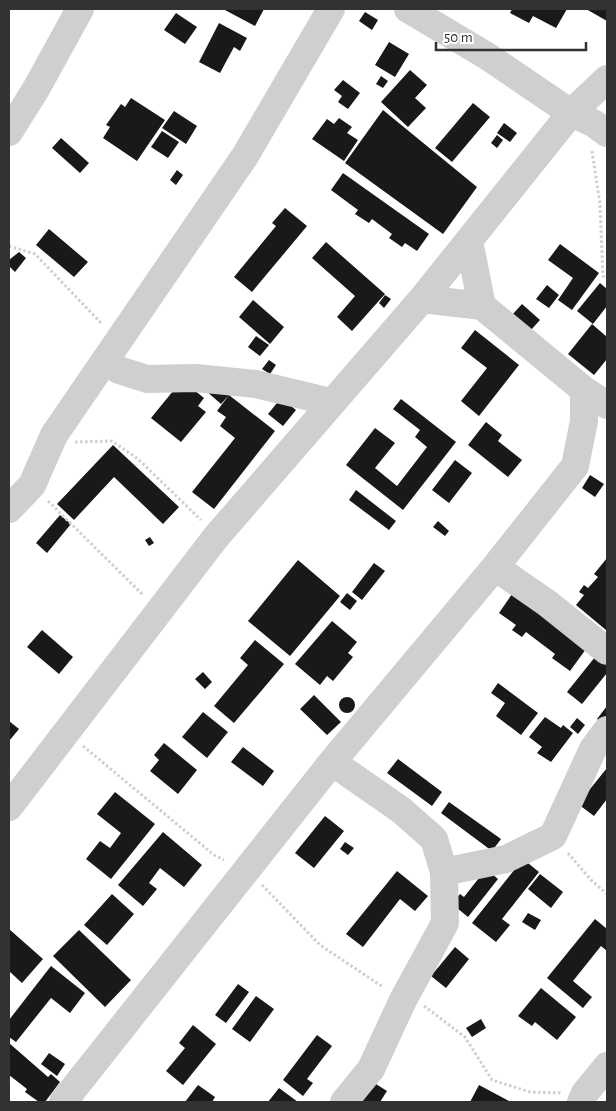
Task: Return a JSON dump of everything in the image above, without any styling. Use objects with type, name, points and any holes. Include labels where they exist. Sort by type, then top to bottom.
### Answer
[{"type":"street","points":[[9,132],[36,89],[80,9]]},
{"type":"street","points":[[9,509],[32,485],[54,435],[245,156],[331,9]]},
{"type":"street","points":[[408,9],[487,56],[590,123]]},
{"type":"street","points":[[9,807],[216,537],[470,241],[590,123],[607,79]]},
{"type":"street","points":[[470,241],[482,306]]},
{"type":"street","points":[[422,299],[482,306],[584,390],[607,405]]},
{"type":"street","points":[[112,350],[119,370],[147,379],[196,378],[256,384],[331,402]]},
{"type":"street","points":[[71,1100],[332,762],[495,567],[576,466],[584,421],[584,390]]},
{"type":"street","points":[[495,567],[547,603],[607,651]]},
{"type":"street","points":[[444,872],[506,859],[553,836],[593,749],[607,730]]},
{"type":"street","points":[[332,762],[401,810],[434,838],[444,872],[445,923],[403,1000],[371,1069],[344,1102]]},
{"type":"street","points":[[583,1098],[607,1066]]},
{"type":"path","points":[[590,123],[600,204],[603,276],[607,280]]},
{"type":"path","points":[[9,246],[35,254],[78,301],[112,350]]},
{"type":"path","points":[[54,435],[79,444],[112,441],[138,459],[181,498],[216,537]]},
{"type":"path","points":[[32,485],[85,536],[158,612]]},
{"type":"path","points":[[67,732],[214,855],[247,871],[275,896],[320,944],[403,1000],[421,1004],[465,1037],[492,1080],[530,1092],[583,1098]]},
{"type":"path","points":[[553,836],[591,880],[607,894]]},
{"type":"building","points":[[223,9],[264,9],[255,26]]},
{"type":"building","points":[[512,9],[567,9],[556,28],[533,16],[529,23],[510,13]]},
{"type":"building","points":[[586,9],[607,9],[607,21]]},
{"type":"building","points":[[365,12],[378,20],[372,30],[359,21]]},
{"type":"building","points":[[176,13],[197,27],[185,44],[164,30]]},
{"type":"building","points":[[219,23],[247,38],[240,51],[234,47],[220,73],[199,62]]},
{"type":"building","points":[[389,42],[409,54],[395,77],[375,65]]},
{"type":"building","points":[[410,70],[427,85],[415,98],[426,108],[408,127],[381,102]]},
{"type":"building","points":[[381,76],[388,81],[383,88],[376,84]]},
{"type":"building","points":[[343,80],[360,93],[348,109],[338,102],[342,96],[334,90]]},
{"type":"building","points":[[131,98],[165,120],[137,161],[103,138],[110,127],[106,125],[121,104],[125,107]]},
{"type":"building","points":[[473,103],[490,117],[452,162],[435,148]]},
{"type":"building","points":[[383,110],[477,187],[443,234],[345,163]]},
{"type":"building","points":[[174,111],[197,126],[186,144],[162,128]]},
{"type":"building","points":[[339,118],[352,127],[347,133],[358,140],[344,161],[312,139],[327,119],[334,124]]},
{"type":"building","points":[[504,123],[517,133],[510,142],[497,133]]},
{"type":"building","points":[[162,131],[179,142],[168,158],[151,147]]},
{"type":"building","points":[[497,135],[503,140],[497,148],[491,143]]},
{"type":"building","points":[[61,138],[89,163],[80,173],[52,148]]},
{"type":"building","points":[[177,170],[183,175],[176,185],[170,180]]},
{"type":"building","points":[[343,173],[429,234],[417,251],[405,243],[402,247],[389,238],[392,234],[372,219],[369,223],[355,214],[358,210],[331,190]]},
{"type":"building","points":[[285,208],[307,226],[252,292],[234,277],[276,226],[272,223]]},
{"type":"building","points":[[49,229],[88,262],[74,277],[36,245]]},
{"type":"building","points":[[326,242],[385,294],[352,331],[337,317],[355,296],[312,258]]},
{"type":"building","points":[[560,244],[599,273],[572,310],[558,300],[573,278],[548,260]]},
{"type":"building","points":[[19,252],[26,258],[15,272],[9,266],[9,260]]},
{"type":"building","points":[[600,283],[607,289],[607,306],[593,324],[577,311]]},
{"type":"building","points":[[547,285],[559,295],[549,308],[536,299]]},
{"type":"building","points":[[385,295],[391,299],[384,308],[379,303]]},
{"type":"building","points":[[253,300],[284,327],[270,344],[239,317]]},
{"type":"building","points":[[522,304],[540,320],[530,331],[512,315]]},
{"type":"building","points":[[592,324],[607,337],[607,359],[594,375],[568,354]]},
{"type":"building","points":[[475,330],[519,365],[479,416],[461,401],[487,368],[461,348]]},
{"type":"building","points":[[256,336],[269,345],[260,356],[248,347]]},
{"type":"building","points":[[269,360],[276,365],[270,374],[262,369]]},
{"type":"building","points":[[182,380],[204,398],[198,406],[206,412],[181,442],[151,418]]},
{"type":"building","points":[[205,390],[229,395],[221,404]]},
{"type":"building","points":[[229,395],[275,431],[214,509],[192,492],[235,438],[220,426],[226,417],[217,411]]},
{"type":"building","points":[[281,398],[296,410],[283,426],[268,414]]},
{"type":"building","points":[[401,399],[456,442],[403,510],[346,465],[375,428],[395,443],[375,468],[397,486],[427,447],[415,437],[420,430],[393,409]]},
{"type":"building","points":[[486,422],[502,435],[498,441],[522,460],[508,477],[468,445]]},
{"type":"building","points":[[113,445],[179,507],[163,524],[114,477],[74,520],[57,504]]},
{"type":"building","points":[[455,460],[472,473],[449,503],[432,490]]},
{"type":"building","points":[[590,475],[604,484],[595,497],[582,488]]},
{"type":"building","points":[[356,490],[396,521],[389,530],[349,500]]},
{"type":"building","points":[[60,515],[71,524],[47,553],[36,543]]},
{"type":"building","points":[[438,521],[449,531],[445,536],[433,527]]},
{"type":"building","points":[[150,537],[154,543],[149,546],[145,540]]},
{"type":"building","points":[[607,558],[606,630],[576,605],[584,595],[579,592],[584,585],[588,588],[598,577],[594,574]]},
{"type":"building","points":[[298,560],[340,596],[290,656],[248,621]]},
{"type":"building","points":[[374,563],[385,571],[362,600],[352,592]]},
{"type":"building","points":[[347,593],[357,601],[350,610],[340,602]]},
{"type":"building","points":[[512,594],[586,649],[570,671],[552,658],[555,654],[526,632],[522,637],[512,630],[516,625],[499,613]]},
{"type":"building","points":[[332,621],[357,642],[348,653],[353,657],[333,681],[327,676],[320,685],[295,664]]},
{"type":"building","points":[[42,630],[73,657],[59,674],[27,647]]},
{"type":"building","points":[[255,640],[284,664],[234,723],[214,706],[248,665],[240,658]]},
{"type":"building","points":[[599,652],[607,658],[607,673],[582,704],[567,692]]},
{"type":"building","points":[[203,672],[212,682],[205,689],[195,679]]},
{"type":"building","points":[[498,683],[538,713],[521,735],[496,716],[505,703],[491,693]]},
{"type":"building","points":[[314,695],[341,722],[327,735],[300,709]]},
{"type":"building","points":[[344,697],[350,697],[355,702],[353,711],[344,713],[339,708],[339,702]]},
{"type":"building","points":[[607,706],[607,723],[605,725],[597,719]]},
{"type":"building","points":[[203,712],[228,732],[207,758],[182,737]]},
{"type":"building","points":[[545,717],[561,728],[563,725],[573,733],[551,762],[537,753],[542,747],[529,737]]},
{"type":"building","points":[[577,718],[585,725],[578,734],[570,727]]},
{"type":"building","points":[[9,721],[19,729],[9,741]]},
{"type":"building","points":[[164,743],[197,770],[178,794],[150,771],[159,760],[154,755]]},
{"type":"building","points":[[243,747],[274,771],[263,786],[231,762]]},
{"type":"building","points":[[398,759],[442,792],[432,806],[387,773]]},
{"type":"building","points":[[607,768],[607,799],[594,816],[578,804]]},
{"type":"building","points":[[115,792],[155,824],[111,879],[86,859],[100,841],[110,848],[121,833],[97,814]]},
{"type":"building","points":[[449,802],[501,839],[492,851],[441,813]]},
{"type":"building","points":[[325,816],[344,831],[314,868],[295,853]]},
{"type":"building","points":[[163,832],[202,865],[184,887],[160,868],[149,883],[157,889],[143,906],[118,885]]},
{"type":"building","points":[[345,842],[354,848],[348,855],[340,849]]},
{"type":"building","points":[[523,859],[539,872],[502,919],[510,925],[496,942],[472,923]]},
{"type":"building","points":[[486,869],[498,879],[468,917],[452,904],[460,894],[464,897]]},
{"type":"building","points":[[397,871],[428,896],[415,911],[400,899],[363,947],[346,934]]},
{"type":"building","points":[[540,874],[563,892],[551,908],[528,889]]},
{"type":"building","points":[[112,894],[134,914],[107,945],[84,925]]},
{"type":"building","points":[[528,913],[541,920],[535,930],[522,922]]},
{"type":"building","points":[[595,919],[607,929],[607,951],[601,946],[573,981],[592,997],[583,1008],[547,978]]},
{"type":"building","points":[[9,929],[43,959],[22,983],[9,971]]},
{"type":"building","points":[[79,930],[131,980],[105,1007],[53,956]]},
{"type":"building","points":[[455,947],[469,959],[446,988],[431,976]]},
{"type":"building","points":[[51,966],[85,993],[70,1013],[51,998],[16,1042],[9,1037],[9,1020]]},
{"type":"building","points":[[238,984],[249,992],[226,1023],[215,1015]]},
{"type":"building","points":[[541,988],[576,1017],[557,1040],[535,1022],[532,1026],[518,1016]]},
{"type":"building","points":[[256,996],[274,1009],[250,1042],[232,1029]]},
{"type":"building","points":[[481,1019],[486,1028],[472,1037],[466,1028]]},
{"type":"building","points":[[193,1025],[216,1044],[183,1085],[166,1071],[185,1048],[179,1043]]},
{"type":"building","points":[[317,1035],[332,1046],[307,1079],[313,1083],[303,1096],[283,1080]]},
{"type":"building","points":[[9,1043],[48,1077],[51,1074],[60,1082],[45,1102],[39,1102],[25,1092],[27,1089],[9,1075]]},
{"type":"building","points":[[49,1053],[65,1064],[57,1076],[41,1064]]},
{"type":"building","points":[[368,1079],[387,1091],[380,1102],[354,1102]]},
{"type":"building","points":[[198,1085],[215,1097],[212,1102],[185,1102]]},
{"type":"building","points":[[479,1085],[509,1101],[470,1102]]},
{"type":"building","points":[[279,1088],[298,1102],[268,1102]]}]
